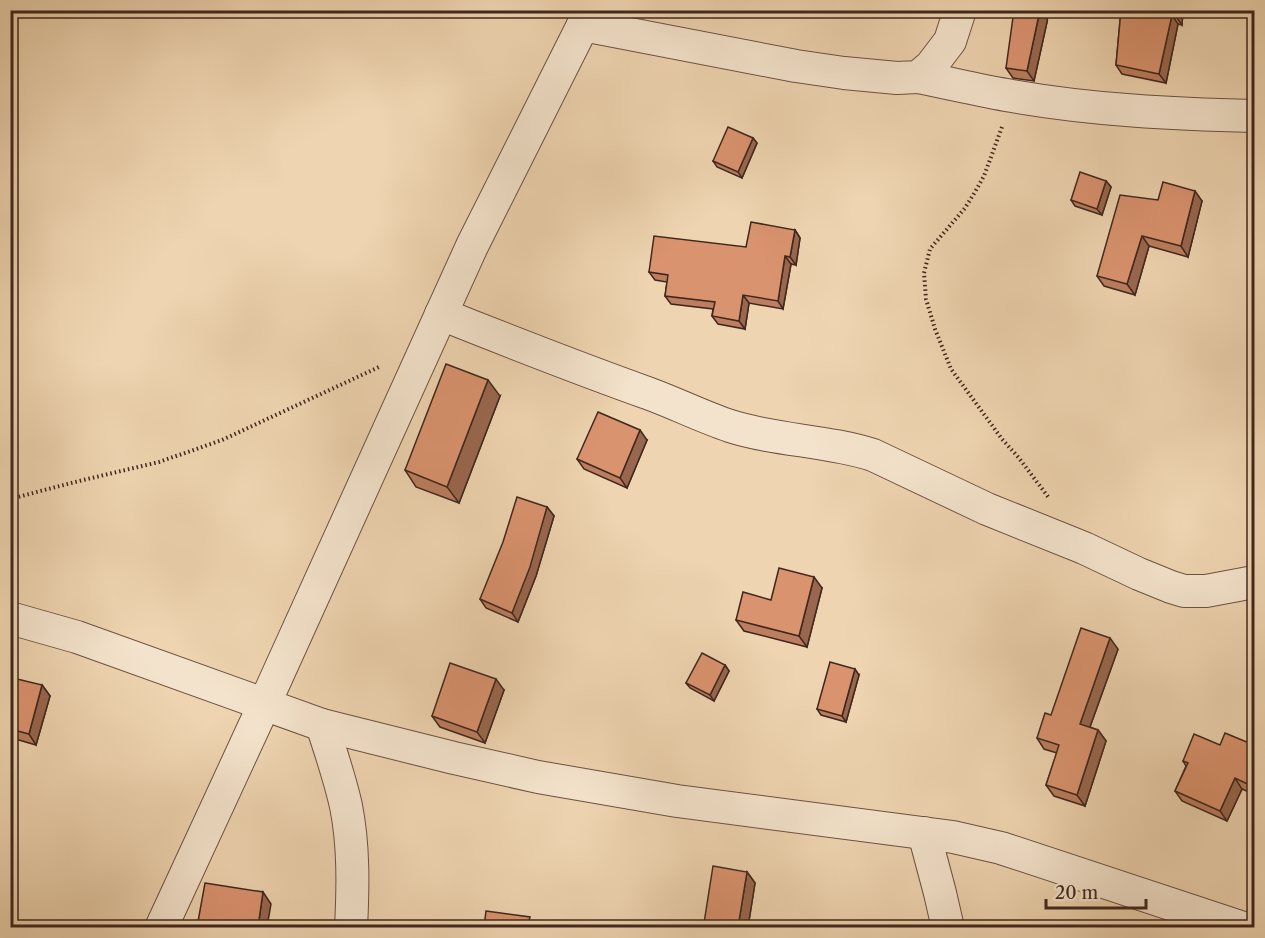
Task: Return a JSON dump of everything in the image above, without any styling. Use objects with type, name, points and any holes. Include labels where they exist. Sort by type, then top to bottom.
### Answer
[{"type":"street","points":[[918,77],[931,66],[950,41],[960,10]]},
{"type":"street","points":[[161,927],[472,246],[585,18],[796,66],[877,77],[918,77],[1012,96],[1112,109],[1254,116]]},
{"type":"street","points":[[441,314],[732,426],[793,440],[853,448],[873,455],[987,508],[1171,587],[1184,591],[1206,591],[1254,582]]},
{"type":"street","points":[[10,618],[77,637],[322,725],[538,777],[599,788],[688,803],[953,837],[1001,848],[1243,927]]},
{"type":"street","points":[[322,725],[338,773],[346,807],[352,884],[351,927]]},
{"type":"street","points":[[924,833],[948,927]]},
{"type":"path","points":[[1012,96],[984,176],[965,208],[930,249],[925,265],[924,282],[926,299],[935,329],[951,369],[1002,440],[1019,458],[1054,504]]},
{"type":"path","points":[[10,500],[159,462],[222,440],[427,346]]},
{"type":"building","points":[[1014,10],[1040,10],[1027,71],[1006,68]]},
{"type":"building","points":[[1121,10],[1176,10],[1175,15],[1172,15],[1159,74],[1116,65]]},
{"type":"building","points":[[728,127],[753,138],[738,172],[713,161]]},
{"type":"building","points":[[1080,172],[1106,181],[1097,209],[1071,200]]},
{"type":"building","points":[[1163,182],[1195,191],[1181,246],[1142,236],[1127,284],[1097,276],[1120,195],[1158,200]]},
{"type":"building","points":[[751,222],[795,230],[790,257],[785,256],[778,301],[743,295],[739,321],[712,316],[715,302],[665,296],[668,275],[649,272],[654,236],[746,247]]},
{"type":"building","points":[[446,364],[488,380],[447,487],[405,470]]},
{"type":"building","points":[[598,412],[640,430],[620,478],[577,459]]},
{"type":"building","points":[[517,497],[547,507],[530,567],[512,613],[480,599],[503,542]]},
{"type":"building","points":[[779,568],[814,577],[799,636],[736,620],[743,592],[771,600]]},
{"type":"building","points":[[1081,628],[1110,638],[1080,724],[1098,730],[1077,795],[1046,785],[1059,745],[1037,738],[1045,713],[1051,715]]},
{"type":"building","points":[[702,653],[725,665],[710,695],[686,683]]},
{"type":"building","points":[[830,662],[855,669],[842,716],[817,709]]},
{"type":"building","points":[[450,663],[496,679],[477,732],[432,716]]},
{"type":"building","points":[[17,679],[42,685],[29,734],[10,729],[10,702]]},
{"type":"building","points":[[1225,733],[1254,745],[1254,787],[1235,778],[1220,811],[1175,791],[1188,763],[1183,761],[1194,734],[1220,745]]},
{"type":"building","points":[[713,866],[747,872],[738,927],[704,923]]},
{"type":"building","points":[[205,883],[263,892],[258,927],[197,927]]},
{"type":"building","points":[[486,911],[530,917],[529,921],[565,925],[565,927],[484,927]]}]
